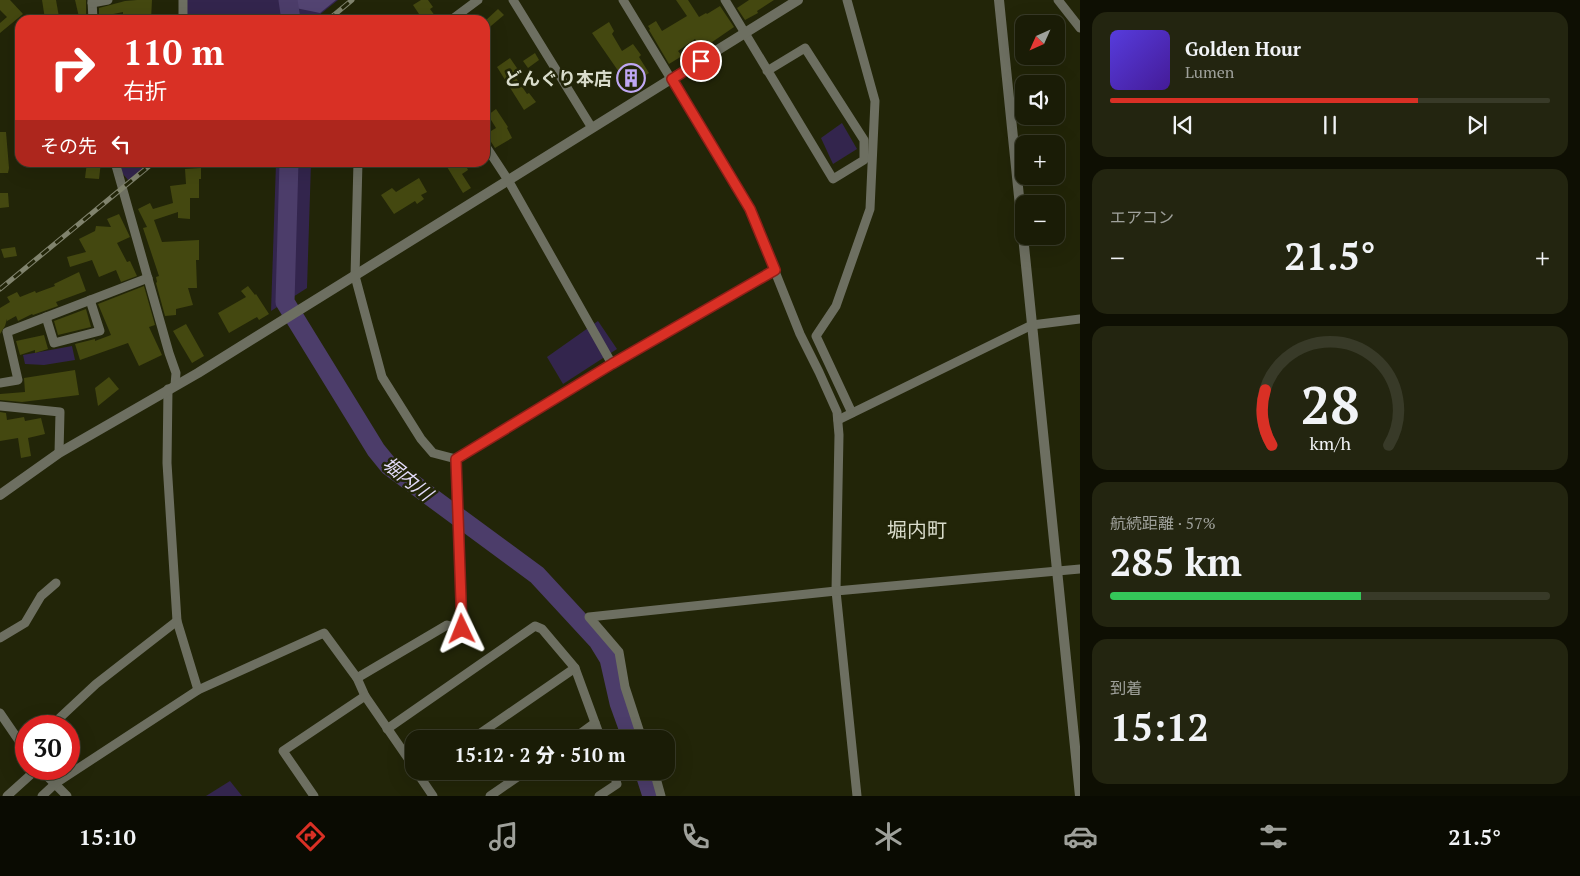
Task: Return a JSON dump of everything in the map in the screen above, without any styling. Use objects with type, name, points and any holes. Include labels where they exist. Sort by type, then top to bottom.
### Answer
[{"type":"street","points":[[93,15],[92,1],[108,0]]},
{"type":"street","points":[[183,0],[183,15]]},
{"type":"street","points":[[458,15],[478,0]]},
{"type":"street","points":[[513,0],[592,128]]},
{"type":"street","points":[[623,0],[750,209],[800,334],[820,372],[837,412],[840,435],[836,591],[856,796]]},
{"type":"street","points":[[725,0],[767,71],[833,179],[864,160],[864,140],[805,48],[767,71]]},
{"type":"street","points":[[0,495],[59,453],[355,276],[798,0]]},
{"type":"street","points":[[847,0],[875,101],[870,209],[836,306],[816,336],[852,413]]},
{"type":"street","points":[[999,0],[1080,796]]},
{"type":"street","points":[[1058,0],[1080,28]]},
{"type":"street","points":[[490,153],[508,180],[612,364]]},
{"type":"street","points":[[116,167],[176,372],[172,387],[167,463],[177,621],[198,690]]},
{"type":"street","points":[[358,167],[355,276],[382,377],[421,439],[433,453],[456,459],[612,364],[775,270]]},
{"type":"street","points":[[0,383],[18,380],[7,332],[148,278]]},
{"type":"street","points":[[46,317],[54,343],[100,331],[90,300]]},
{"type":"street","points":[[838,420],[1032,324],[1080,319]]},
{"type":"street","points":[[0,406],[60,412],[59,453]]},
{"type":"street","points":[[357,678],[447,625],[462,629],[456,459]]},
{"type":"street","points":[[639,730],[625,687],[619,652],[589,617],[836,591],[1080,569]]},
{"type":"street","points":[[0,638],[25,623],[41,596],[56,584]]},
{"type":"street","points":[[63,715],[96,684],[177,621]]},
{"type":"street","points":[[387,729],[535,626],[542,629],[575,668],[598,730]]},
{"type":"street","points":[[42,796],[56,783],[198,690],[324,633],[357,678],[365,696],[405,753]]},
{"type":"street","points":[[485,730],[575,668]]},
{"type":"street","points":[[314,796],[283,751],[365,696]]},
{"type":"street","points":[[0,713],[15,735]]},
{"type":"street","points":[[585,730],[595,723]]},
{"type":"street","points":[[7,796],[25,780]]},
{"type":"street","points":[[52,780],[67,796]]},
{"type":"street","points":[[424,780],[433,796]]},
{"type":"street","points":[[490,796],[513,780]]},
{"type":"street","points":[[599,796],[617,784],[616,780]]},
{"type":"street","points":[[657,780],[661,796]]},
{"type":"shaded area","points":[[186,0],[338,0],[319,15],[186,15]]},
{"type":"shaded area","points":[[280,0],[336,0],[320,13],[281,5]]},
{"type":"shaded area","points":[[842,123],[857,149],[833,164],[821,138]]},
{"type":"shaded area","points":[[121,167],[145,167],[129,181],[122,173]]},
{"type":"shaded area","points":[[276,167],[311,167],[307,288],[271,311]]},
{"type":"shaded area","points":[[598,321],[617,349],[563,384],[547,357]]},
{"type":"shaded area","points":[[72,346],[75,360],[44,365],[25,364],[23,355]]},
{"type":"shaded area","points":[[230,781],[242,796],[206,796]]},
{"type":"building","points":[[0,0],[10,0],[23,14],[15,15],[15,21],[0,33],[0,23],[7,17],[0,10]]},
{"type":"building","points":[[42,0],[56,0],[59,15],[44,15]]},
{"type":"building","points":[[75,0],[86,0],[86,15],[79,15]]},
{"type":"building","points":[[152,0],[151,15],[123,15],[123,12],[99,15],[99,8],[125,1]]},
{"type":"building","points":[[421,0],[428,0],[433,7],[430,9],[434,15],[418,15],[419,14],[413,5]]},
{"type":"building","points":[[676,0],[688,0],[699,17],[720,6],[734,27],[702,49],[695,39],[678,51],[682,56],[669,64],[648,26],[656,21],[662,31],[687,16]]},
{"type":"building","points":[[749,0],[774,0],[757,11],[758,13],[745,20],[737,8]]},
{"type":"building","points":[[498,9],[504,15],[490,27],[490,16]]},
{"type":"building","points":[[609,22],[614,31],[612,34],[622,51],[633,44],[641,55],[639,57],[649,73],[638,80],[641,86],[633,91],[629,84],[626,86],[619,76],[621,75],[592,33]]},
{"type":"building","points":[[535,53],[539,60],[528,68],[523,61]]},
{"type":"building","points":[[510,58],[519,71],[514,75],[527,94],[529,93],[536,102],[524,110],[497,67]]},
{"type":"building","points":[[496,109],[508,127],[512,138],[495,148],[490,140],[490,132],[496,128],[490,118],[490,114]]},
{"type":"building","points":[[0,132],[6,132],[8,173],[0,173]]},
{"type":"building","points":[[86,167],[100,167],[99,179],[85,178]]},
{"type":"building","points":[[447,167],[466,167],[468,170],[462,174],[471,188],[463,193]]},
{"type":"building","points":[[201,168],[199,198],[190,198],[190,219],[178,218],[178,212],[154,220],[162,242],[199,240],[199,260],[196,260],[197,288],[188,288],[193,305],[176,309],[176,315],[165,316],[156,283],[156,277],[159,276],[143,228],[147,227],[138,209],[150,203],[153,209],[173,203],[170,186],[186,184],[185,169]]},
{"type":"building","points":[[419,178],[427,192],[421,195],[424,199],[417,204],[415,201],[394,214],[381,195],[392,188],[396,192]]},
{"type":"building","points":[[0,193],[8,193],[9,207],[0,208]]},
{"type":"building","points":[[119,214],[130,237],[117,243],[127,262],[130,261],[137,276],[121,282],[116,270],[99,277],[92,260],[70,267],[67,257],[86,252],[79,239],[95,231],[96,226],[111,227],[107,219]]},
{"type":"building","points":[[15,247],[17,256],[4,258],[1,249]]},
{"type":"building","points":[[79,272],[86,291],[56,302],[58,306],[32,314],[18,321],[16,316],[7,321],[7,319],[0,334],[0,308],[10,302],[7,297],[17,292],[20,297],[35,291],[36,293],[55,286],[54,284]]},
{"type":"building","points":[[144,286],[155,325],[149,327],[162,355],[139,366],[128,343],[80,360],[75,344],[95,339],[95,341],[111,335],[98,304]]},
{"type":"building","points":[[248,286],[256,294],[269,314],[259,320],[257,317],[229,333],[218,313],[246,297],[241,291]]},
{"type":"building","points":[[86,309],[91,327],[58,335],[54,321]]},
{"type":"building","points":[[186,324],[204,356],[192,363],[173,331]]},
{"type":"building","points":[[44,335],[48,349],[35,353],[35,350],[20,355],[16,341]]},
{"type":"building","points":[[75,370],[79,395],[22,402],[0,400],[0,394],[25,392],[24,378]]},
{"type":"building","points":[[109,377],[119,389],[98,406],[95,388]]},
{"type":"building","points":[[0,412],[6,413],[7,420],[24,417],[25,421],[41,418],[45,434],[28,438],[31,456],[21,458],[18,438],[0,441]]},
{"type":"waterway","name":"堀内川","points":[[288,0],[290,15]]},
{"type":"waterway","name":"堀内川","points":[[289,167],[285,302],[376,450],[389,466],[537,575],[598,641],[609,659],[619,703],[629,730]]},
{"type":"waterway","name":"堀内川","points":[[647,780],[652,796]]},
{"type":"railway","points":[[334,15],[352,0]]},
{"type":"railway","points":[[0,289],[148,167]]},
{"type":"place","name":"どんぐり本店","points":[[631,78]]},
{"type":"district","name":"堀内町","points":[[917,529]]},
{"type":"route","points":[[462,629],[456,459],[612,364],[775,270],[750,209],[672,79],[701,61]]}]
